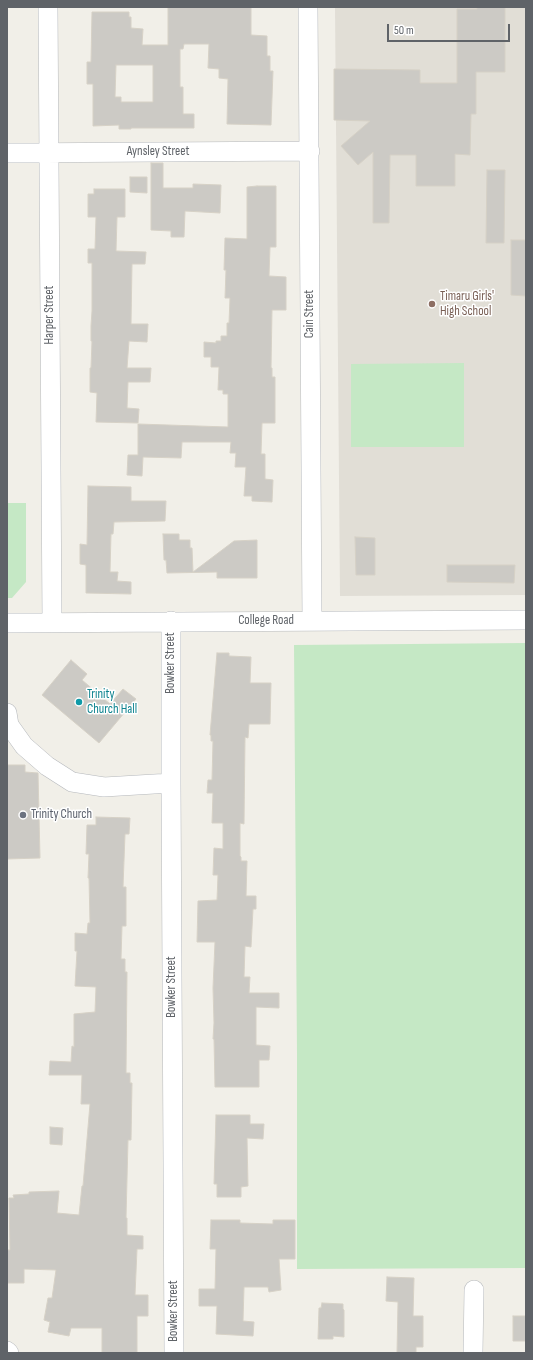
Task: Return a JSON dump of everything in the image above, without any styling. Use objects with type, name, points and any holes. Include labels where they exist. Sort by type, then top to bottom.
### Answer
[{"type":"street","name":"Harper Street","points":[[48,7],[52,622]]},
{"type":"street","name":"Cain Street","points":[[308,7],[312,621]]},
{"type":"street","name":"Aynsley Street","points":[[7,153],[310,151]]},
{"type":"street","name":"College Road","points":[[7,623],[526,620]]},
{"type":"street","name":"Bowker Street","points":[[171,622],[174,1353]]},
{"type":"street","points":[[7,713],[9,725],[24,746],[47,766],[72,782],[104,787],[171,784]]},
{"type":"street","points":[[473,1353],[474,1290]]},
{"type":"shaded area","name":"Timaru Girls' High School","points":[[335,7],[526,7],[526,595],[340,596]]},
{"type":"green space","points":[[464,363],[464,447],[351,447],[351,364]]},
{"type":"green space","points":[[7,503],[26,503],[26,582],[12,598],[7,598]]},
{"type":"green space","points":[[526,643],[526,1268],[297,1269],[294,645]]},
{"type":"building","points":[[168,7],[251,7],[251,35],[267,36],[267,56],[270,56],[270,71],[273,71],[271,125],[227,124],[228,79],[219,78],[219,69],[208,68],[209,44],[184,44],[183,49],[180,49],[180,87],[183,87],[183,114],[194,114],[194,128],[119,129],[119,125],[93,126],[93,84],[87,84],[87,62],[91,62],[92,12],[129,12],[129,17],[131,17],[131,28],[143,29],[142,45],[168,45]],"holes":[[[116,65],[153,65],[153,102],[121,102],[121,97],[115,97]]]},
{"type":"building","points":[[477,7],[505,7],[505,72],[476,72],[476,114],[471,114],[470,155],[455,154],[455,186],[416,186],[416,155],[390,155],[389,223],[373,223],[373,152],[358,165],[341,146],[370,121],[334,120],[334,69],[420,70],[420,83],[457,83],[457,9],[477,9]]},
{"type":"building","points":[[151,163],[163,163],[163,188],[193,188],[193,184],[221,185],[220,213],[185,211],[184,237],[171,237],[171,231],[151,230]]},
{"type":"building","points":[[487,170],[505,170],[504,243],[486,243]]},
{"type":"building","points":[[130,177],[147,177],[147,193],[130,192]]},
{"type":"building","points":[[276,186],[276,247],[270,247],[269,276],[286,277],[286,310],[272,310],[271,368],[272,377],[275,377],[275,423],[262,423],[261,454],[265,454],[265,479],[273,480],[272,502],[252,501],[252,496],[244,496],[246,467],[235,467],[236,453],[230,453],[231,442],[182,442],[181,458],[143,457],[142,476],[127,475],[128,455],[138,455],[138,424],[228,427],[228,394],[223,394],[223,390],[218,390],[219,367],[211,367],[211,357],[204,357],[204,342],[216,343],[216,341],[221,341],[221,336],[227,336],[230,298],[225,298],[225,238],[247,239],[247,187]]},
{"type":"building","points":[[94,189],[125,189],[125,217],[117,217],[116,251],[146,252],[145,264],[132,264],[131,324],[148,324],[147,342],[129,341],[127,368],[151,368],[150,382],[128,382],[127,408],[139,409],[138,423],[96,422],[97,393],[90,392],[92,341],[92,263],[88,263],[88,249],[95,249],[96,217],[88,217],[88,194],[94,194]]},
{"type":"building","points":[[511,240],[526,240],[526,296],[511,295]]},
{"type":"building","points":[[88,486],[131,487],[131,501],[166,501],[165,521],[114,522],[113,534],[111,534],[110,572],[118,572],[117,581],[131,582],[131,594],[86,593],[86,565],[80,564],[80,544],[87,545]]},
{"type":"building","points":[[163,534],[179,534],[179,540],[190,540],[190,548],[192,548],[193,572],[234,541],[257,540],[257,578],[217,578],[217,572],[167,573],[166,560],[164,560]]},
{"type":"building","points":[[355,537],[375,538],[375,575],[356,575]]},
{"type":"building","points":[[447,565],[515,565],[514,583],[447,582]]},
{"type":"building","points":[[217,653],[229,653],[229,656],[251,657],[250,683],[271,683],[270,724],[249,724],[248,738],[245,737],[244,824],[240,823],[240,856],[241,861],[247,861],[246,896],[256,896],[256,909],[253,909],[251,947],[245,946],[244,977],[250,977],[249,993],[279,993],[279,1008],[256,1007],[256,1045],[270,1046],[269,1060],[259,1060],[259,1087],[215,1087],[213,988],[215,942],[197,942],[198,901],[217,900],[218,875],[213,875],[214,848],[223,849],[223,823],[212,823],[213,793],[207,793],[208,780],[212,780],[213,741],[211,741],[210,735]]},
{"type":"building","name":"Trinity Church Hall","points":[[71,660],[87,674],[82,680],[110,704],[123,689],[136,699],[99,743],[42,695]]},
{"type":"building","name":"Trinity Church","points":[[7,765],[25,765],[25,772],[38,773],[40,858],[7,859]]},
{"type":"building","points":[[96,817],[130,818],[129,834],[125,834],[123,887],[126,887],[126,926],[122,926],[121,959],[125,959],[125,972],[127,972],[126,1073],[130,1073],[130,1083],[132,1083],[131,1140],[128,1140],[126,1218],[127,1235],[143,1236],[143,1249],[137,1249],[135,1295],[148,1295],[148,1316],[137,1316],[137,1353],[102,1353],[102,1328],[71,1328],[69,1336],[48,1332],[50,1322],[44,1320],[48,1298],[52,1298],[56,1270],[24,1269],[24,1283],[7,1283],[7,1250],[10,1250],[9,1198],[14,1198],[13,1195],[29,1194],[29,1192],[59,1191],[57,1213],[79,1215],[90,1104],[81,1104],[82,1075],[49,1075],[50,1061],[71,1062],[72,1046],[74,1047],[74,1014],[95,1012],[96,987],[75,986],[77,951],[75,951],[75,933],[87,934],[88,923],[90,923],[88,878],[89,854],[86,854],[87,825],[96,825]]},
{"type":"building","points":[[216,1115],[250,1115],[250,1124],[264,1124],[263,1139],[247,1138],[248,1186],[241,1187],[241,1197],[217,1197],[217,1184],[214,1184]]},
{"type":"building","points":[[50,1127],[63,1128],[62,1145],[50,1144]]},
{"type":"building","points":[[211,1220],[240,1220],[240,1223],[273,1224],[273,1220],[295,1220],[295,1259],[279,1259],[281,1290],[269,1292],[268,1287],[244,1287],[243,1321],[254,1322],[253,1336],[216,1334],[217,1306],[199,1306],[199,1289],[215,1289],[216,1249],[210,1249]]},
{"type":"building","points":[[387,1277],[414,1278],[413,1316],[423,1316],[423,1347],[416,1347],[416,1353],[397,1353],[398,1302],[386,1301]]},
{"type":"building","points":[[322,1303],[343,1304],[344,1337],[333,1336],[333,1339],[318,1339],[319,1308],[321,1308]]},
{"type":"building","points":[[513,1316],[526,1316],[526,1341],[513,1341]]},
{"type":"place","name":"Timaru Girls' High School","points":[[432,304]]},
{"type":"place","name":"Trinity Church Hall","points":[[79,702]]},
{"type":"place","name":"Trinity Church","points":[[23,815]]}]
